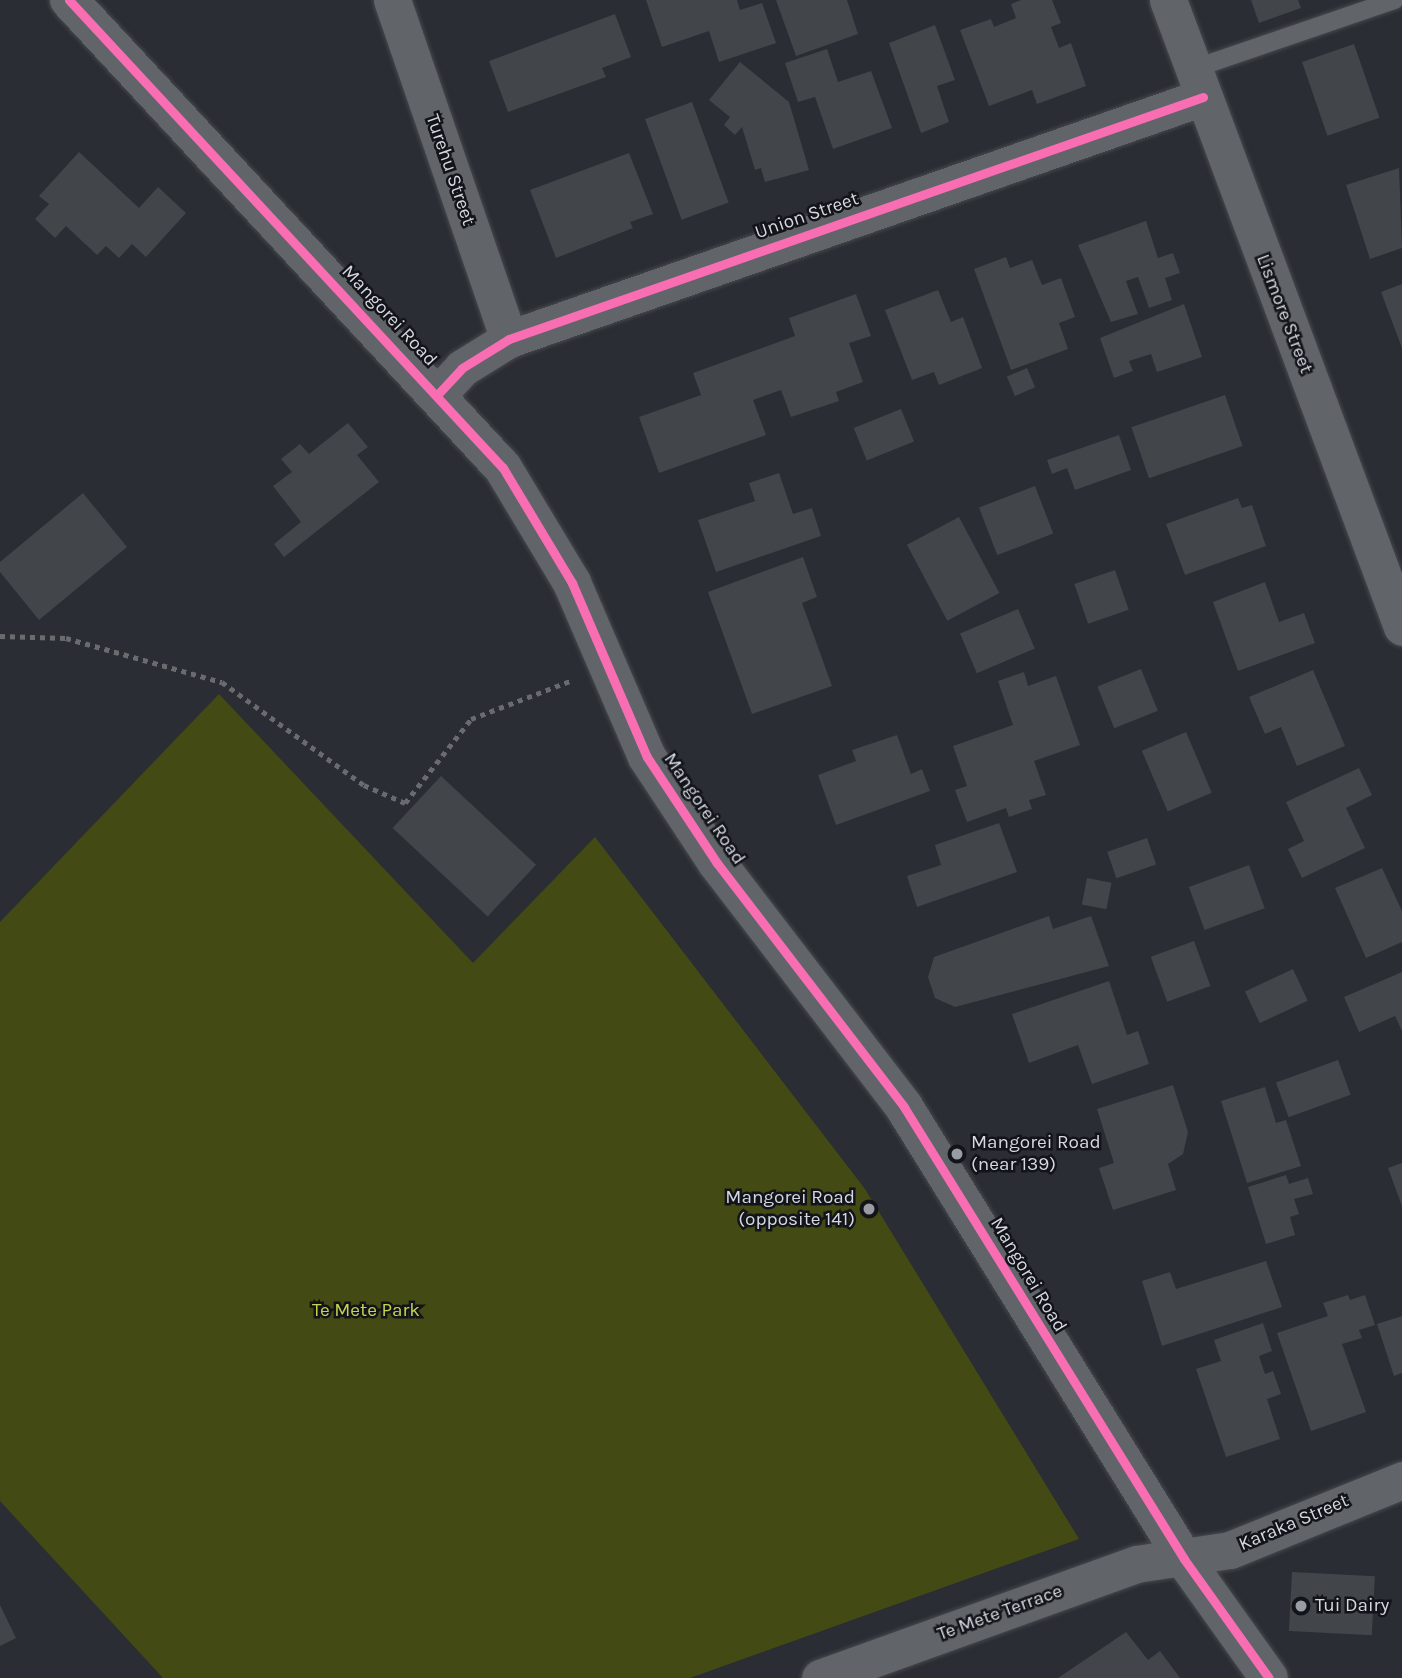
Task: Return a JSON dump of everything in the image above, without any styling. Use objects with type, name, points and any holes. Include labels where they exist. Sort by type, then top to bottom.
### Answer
[{"type":"main road","name":"Mangorei Road","points":[[69,0],[438,394],[536,516],[608,667],[647,757],[717,863],[904,1107],[1184,1559],[1269,1678]]},
{"type":"street","name":"Turehu Street","points":[[392,0],[509,339]]},
{"type":"street","name":"Lismore Street","points":[[1168,0],[1402,627]]},
{"type":"street","name":"Union Street","points":[[438,394],[462,368],[509,339],[1198,83]]},
{"type":"street","name":"Karaka Street","points":[[1184,1559],[1230,1550],[1402,1480]]},
{"type":"street","name":"Te Mete Terrace","points":[[820,1678],[1136,1564],[1184,1559]]},
{"type":"lane","points":[[1198,83],[1394,0]]},
{"type":"path","points":[[0,635],[65,638],[222,682],[364,785],[405,803],[471,719],[608,667]]},
{"type":"green space","name":"Te Mete Park","points":[[219,694],[473,963],[595,837],[865,1189],[1079,1539],[690,1678],[163,1678],[0,1501],[0,922]]},
{"type":"building","points":[[646,0],[737,0],[740,10],[762,3],[776,43],[719,62],[709,31],[662,47]]},
{"type":"building","points":[[776,0],[847,0],[858,34],[796,56]]},
{"type":"building","points":[[1021,0],[1052,0],[1061,23],[1051,27],[1059,48],[1071,43],[1086,86],[1037,104],[1032,90],[989,106],[960,30],[991,19],[994,27],[1016,18],[1011,4]]},
{"type":"building","points":[[1251,0],[1298,0],[1301,8],[1259,23]]},
{"type":"building","points":[[615,14],[631,57],[602,68],[606,77],[508,112],[489,61]]},
{"type":"building","points":[[935,25],[955,80],[937,86],[949,122],[921,133],[889,43]]},
{"type":"building","points":[[1354,44],[1379,118],[1327,136],[1302,62]]},
{"type":"building","points":[[827,49],[838,82],[871,71],[892,128],[833,149],[815,97],[798,102],[785,63]]},
{"type":"building","points":[[740,62],[789,102],[809,170],[765,182],[761,168],[755,170],[742,127],[735,135],[724,125],[730,117],[709,100]]},
{"type":"building","points":[[692,102],[729,203],[682,220],[645,119]]},
{"type":"building","points":[[79,152],[139,208],[158,187],[186,213],[146,257],[132,244],[119,258],[106,246],[97,255],[66,226],[55,238],[35,219],[49,204],[39,196]]},
{"type":"building","points":[[629,153],[653,214],[630,222],[633,228],[556,258],[530,190]]},
{"type":"building","points":[[1399,168],[1402,248],[1370,259],[1346,185]]},
{"type":"building","points":[[1146,221],[1158,258],[1173,253],[1180,273],[1165,278],[1172,300],[1149,308],[1138,277],[1126,281],[1138,314],[1111,322],[1078,245]]},
{"type":"building","points":[[1006,257],[1010,268],[1032,260],[1042,285],[1061,278],[1075,317],[1059,323],[1068,349],[1011,370],[974,269]]},
{"type":"building","points":[[1402,284],[1402,348],[1381,292]]},
{"type":"building","points":[[938,290],[951,322],[963,317],[982,368],[939,385],[934,372],[912,380],[885,310]]},
{"type":"building","points":[[856,294],[871,336],[849,343],[863,382],[836,392],[839,401],[791,417],[781,390],[753,400],[766,435],[659,473],[639,417],[701,395],[693,373],[795,336],[789,318]]},
{"type":"building","points":[[1184,304],[1202,357],[1157,372],[1151,354],[1129,361],[1133,371],[1114,378],[1100,338]]},
{"type":"building","points":[[1027,368],[1035,387],[1015,396],[1007,377]]},
{"type":"building","points":[[1225,395],[1243,446],[1149,478],[1131,427]]},
{"type":"building","points":[[901,409],[914,441],[867,461],[854,428]]},
{"type":"building","points":[[348,423],[368,447],[357,455],[379,482],[284,557],[274,544],[301,522],[273,486],[292,472],[281,459],[300,444],[309,454]]},
{"type":"building","points":[[1119,435],[1131,470],[1075,490],[1067,468],[1052,474],[1047,460]]},
{"type":"building","points":[[779,473],[793,514],[812,508],[821,536],[716,572],[698,520],[755,501],[749,483]]},
{"type":"building","points":[[1035,486],[1053,534],[997,555],[979,508]]},
{"type":"building","points":[[83,493],[127,547],[39,620],[0,572],[0,562]]},
{"type":"building","points":[[1238,498],[1242,508],[1252,505],[1266,546],[1185,575],[1166,524]]},
{"type":"building","points":[[959,517],[999,593],[947,621],[907,545]]},
{"type":"building","points":[[803,557],[817,597],[802,603],[832,686],[752,714],[708,592]]},
{"type":"building","points":[[1115,570],[1129,610],[1088,624],[1074,584]]},
{"type":"building","points":[[1265,582],[1279,622],[1304,613],[1315,643],[1238,671],[1213,602]]},
{"type":"building","points":[[1018,609],[1035,649],[977,673],[960,634]]},
{"type":"building","points":[[1141,669],[1158,711],[1114,728],[1097,687]]},
{"type":"building","points":[[1313,670],[1345,746],[1297,766],[1281,727],[1265,734],[1249,697]]},
{"type":"building","points":[[1024,672],[1028,686],[1056,676],[1080,745],[1034,761],[1046,795],[1029,800],[1032,809],[1009,817],[1006,808],[967,822],[955,790],[967,786],[953,746],[1013,725],[998,681]]},
{"type":"building","points":[[1186,732],[1212,793],[1168,812],[1142,751]]},
{"type":"building","points":[[897,735],[911,774],[922,769],[930,791],[836,825],[818,775],[856,761],[852,750]]},
{"type":"building","points":[[1359,768],[1372,795],[1346,808],[1365,848],[1302,878],[1288,849],[1304,841],[1286,802]]},
{"type":"building","points":[[441,776],[536,865],[488,917],[393,828]]},
{"type":"building","points":[[999,823],[1017,872],[917,907],[907,876],[941,865],[935,845]]},
{"type":"building","points":[[1147,838],[1156,864],[1116,878],[1107,852]]},
{"type":"building","points":[[1249,865],[1265,908],[1205,930],[1189,887]]},
{"type":"building","points":[[1382,868],[1402,911],[1402,942],[1366,958],[1335,888]]},
{"type":"building","points":[[1087,878],[1112,883],[1106,909],[1082,905]]},
{"type":"building","points":[[1049,916],[1053,929],[1091,916],[1109,966],[955,1007],[935,998],[928,977],[934,957]]},
{"type":"building","points":[[1194,941],[1210,986],[1167,1002],[1151,957]]},
{"type":"building","points":[[1293,969],[1308,1001],[1260,1023],[1245,991]]},
{"type":"building","points":[[1402,972],[1402,1031],[1395,1016],[1359,1032],[1344,997]]},
{"type":"building","points":[[1109,981],[1127,1035],[1138,1031],[1149,1064],[1092,1084],[1078,1045],[1029,1063],[1012,1014]]},
{"type":"building","points":[[1338,1060],[1351,1095],[1289,1117],[1276,1083]]},
{"type":"building","points":[[1173,1085],[1188,1132],[1183,1154],[1168,1164],[1176,1190],[1113,1210],[1099,1168],[1114,1163],[1097,1109]]},
{"type":"building","points":[[1265,1087],[1276,1123],[1286,1120],[1301,1166],[1247,1183],[1221,1101]]},
{"type":"building","points":[[1402,1163],[1402,1206],[1388,1168]]},
{"type":"building","points":[[1286,1175],[1289,1184],[1308,1178],[1313,1194],[1294,1199],[1299,1214],[1290,1217],[1295,1235],[1266,1244],[1248,1187]]},
{"type":"building","points":[[1266,1261],[1282,1307],[1162,1346],[1142,1281],[1170,1272],[1176,1289]]},
{"type":"building","points":[[1348,1295],[1350,1300],[1365,1295],[1375,1325],[1359,1330],[1362,1338],[1342,1344],[1366,1412],[1311,1431],[1277,1333],[1328,1316],[1323,1303]]},
{"type":"building","points":[[1402,1316],[1402,1373],[1394,1376],[1377,1324]]},
{"type":"building","points":[[1263,1323],[1272,1351],[1259,1356],[1265,1374],[1273,1371],[1281,1394],[1267,1399],[1280,1439],[1226,1457],[1196,1369],[1221,1361],[1214,1340]]},
{"type":"building","points":[[1292,1572],[1375,1576],[1372,1635],[1289,1631]]},
{"type":"building","points":[[0,1605],[16,1638],[0,1646]]},
{"type":"building","points":[[1126,1632],[1148,1660],[1160,1651],[1180,1678],[1058,1678]]},
{"type":"cycle path","points":[[69,0],[503,468],[572,583],[647,757],[717,863],[904,1107],[1184,1559],[1269,1678]]},
{"type":"cycle path","points":[[438,394],[462,368],[509,339],[1203,97]]},
{"type":"place","name":"Mangorei Road (near 139)","points":[[957,1154]]},
{"type":"place","name":"Mangorei Road (opposite 141)","points":[[869,1209]]},
{"type":"place","name":"Tui Dairy","points":[[1301,1606]]}]
